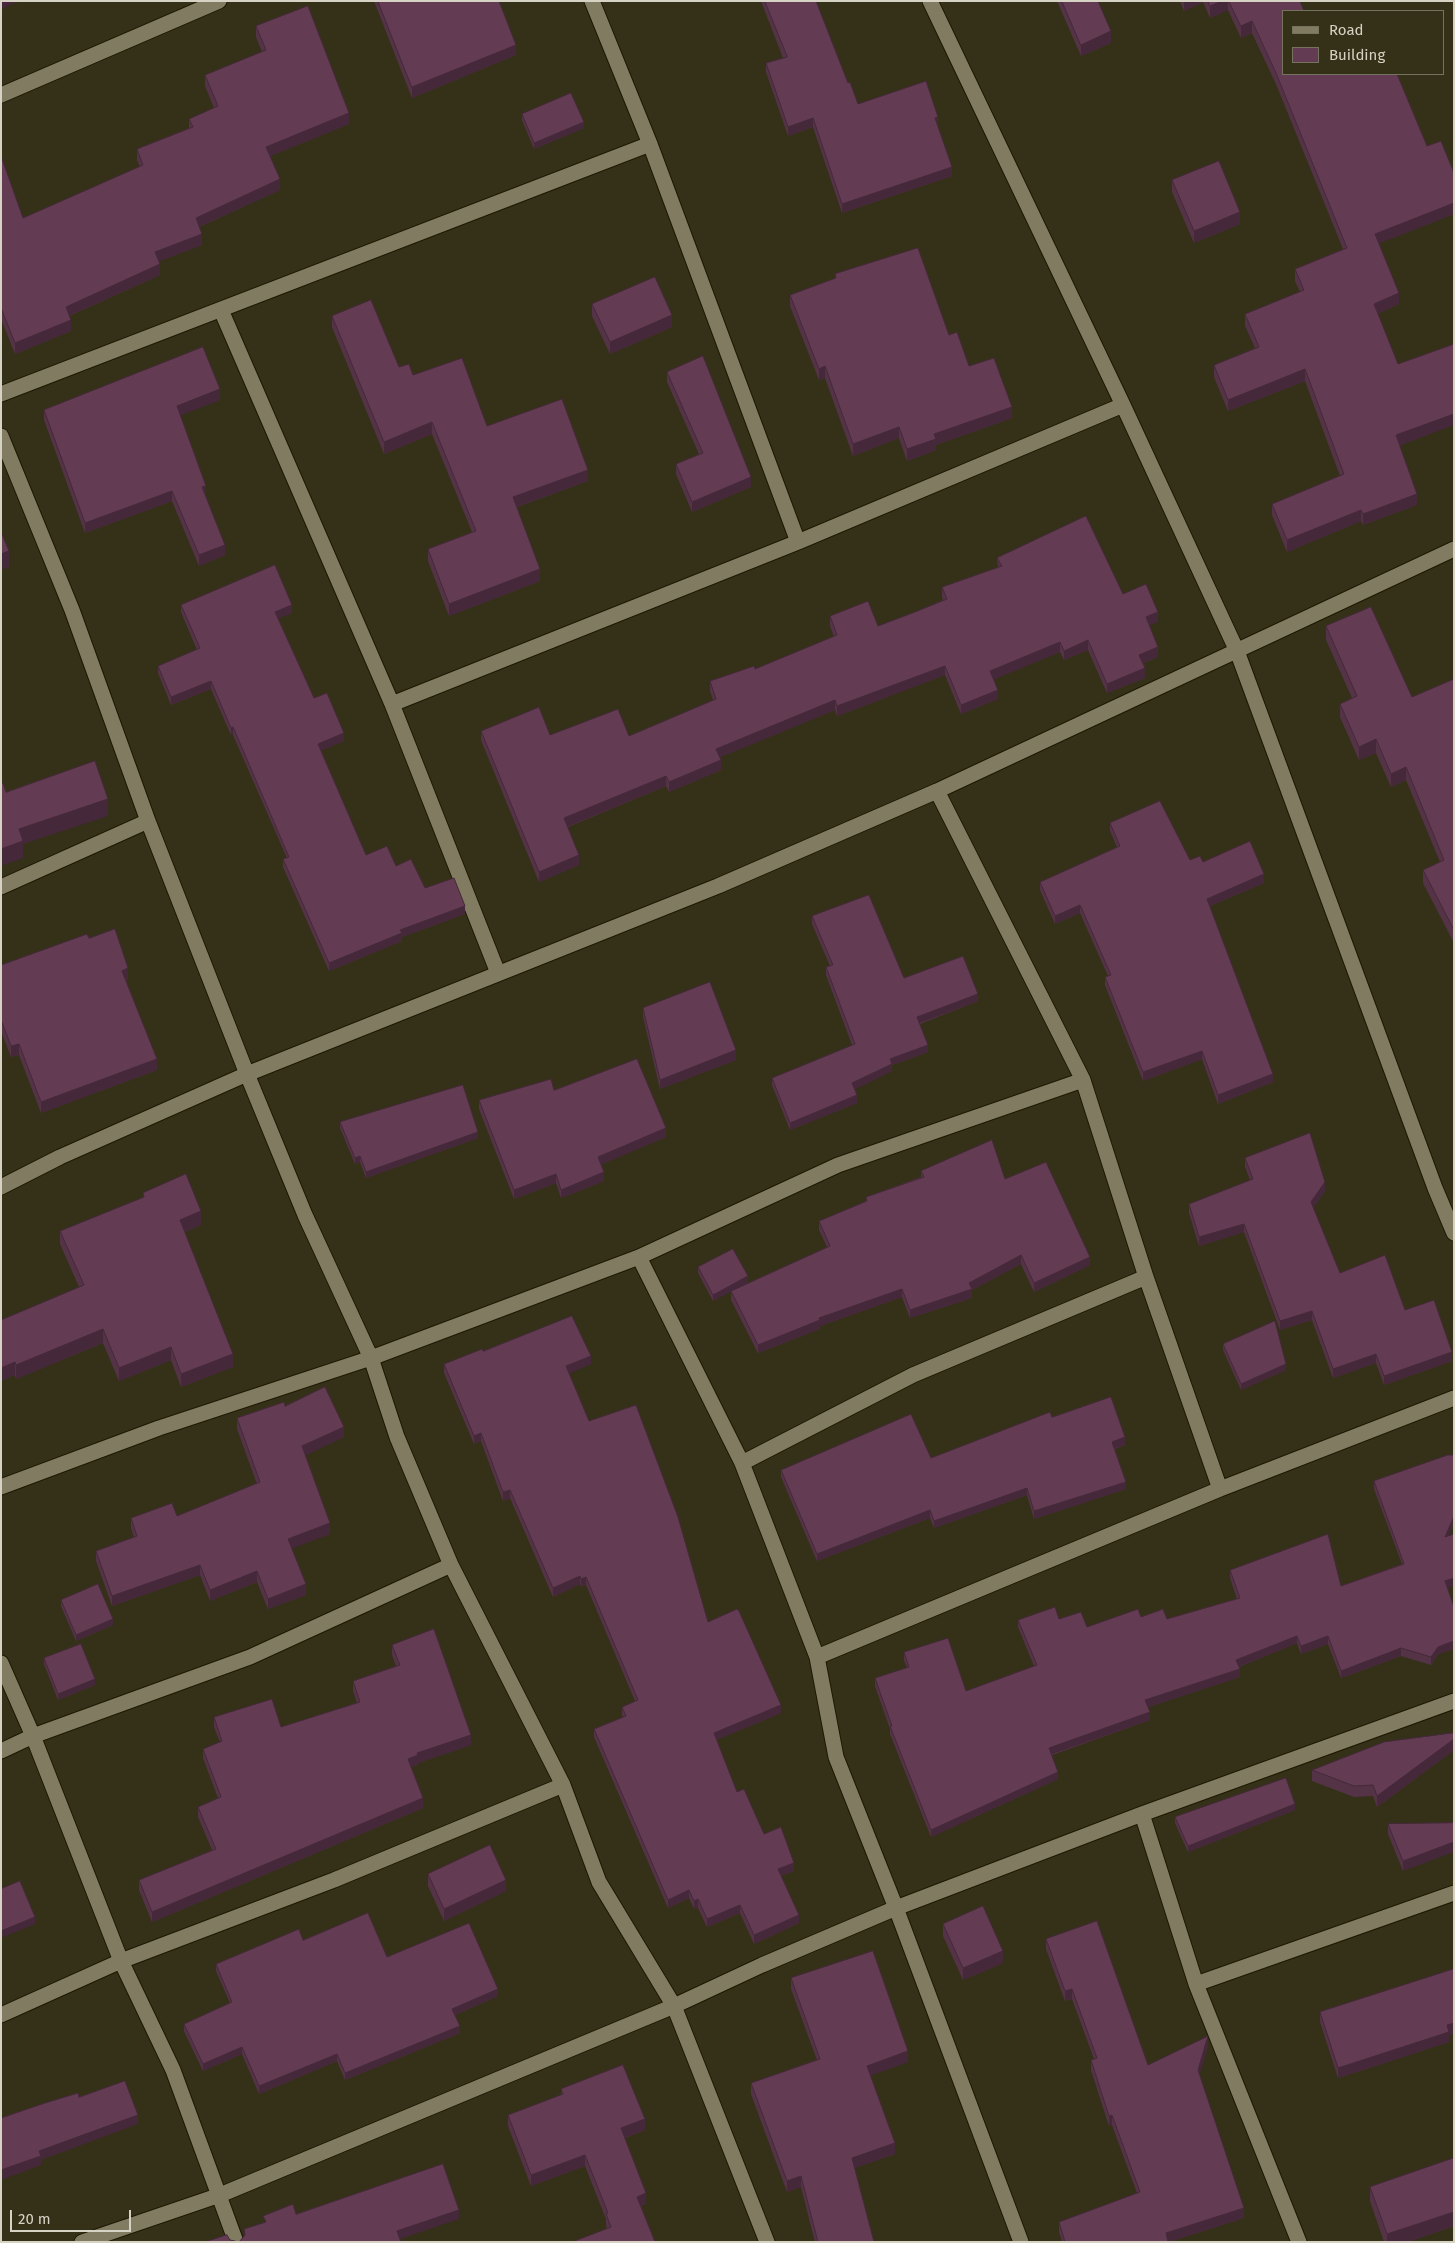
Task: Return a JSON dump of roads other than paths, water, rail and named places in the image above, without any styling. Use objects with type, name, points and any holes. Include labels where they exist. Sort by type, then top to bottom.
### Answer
[{"type":"street","points":[[1,95],[218,1]]},
{"type":"street","points":[[592,1],[650,144],[798,542]]},
{"type":"street","points":[[930,1],[1123,404],[1236,651],[1435,1188],[1454,1233]]},
{"type":"street","points":[[1,394],[650,144]]},
{"type":"street","points":[[221,310],[392,704],[498,973]]},
{"type":"street","points":[[392,704],[798,542],[1123,404]]},
{"type":"street","points":[[2,439],[72,610],[148,821],[247,1074],[305,1215],[372,1358],[397,1437],[451,1565],[563,1785],[599,1882],[674,2006],[767,2242]]},
{"type":"street","points":[[1,1187],[60,1157],[247,1074],[718,886],[937,791],[1454,550]]},
{"type":"street","points":[[937,791],[1083,1080],[1146,1278],[1220,1489]]},
{"type":"street","points":[[1,887],[148,821]]},
{"type":"street","points":[[1,1487],[159,1428],[372,1358],[639,1257],[838,1165],[1083,1080]]},
{"type":"street","points":[[639,1257],[742,1464],[817,1657],[836,1757],[896,1908],[1021,2242]]},
{"type":"street","points":[[742,1464],[913,1375],[1146,1278]]},
{"type":"street","points":[[817,1657],[1220,1489],[1454,1398]]},
{"type":"street","points":[[1,1751],[33,1736],[250,1657],[451,1565]]},
{"type":"street","points":[[1,1663],[33,1736],[121,1961],[173,2070],[236,2242]]},
{"type":"street","points":[[82,2242],[220,2195],[674,2006],[762,1965],[896,1908],[1142,1814],[1454,1701]]},
{"type":"street","points":[[1,2015],[121,1961],[334,1880],[563,1785]]},
{"type":"street","points":[[1142,1814],[1196,1984],[1299,2242]]},
{"type":"street","points":[[1196,1984],[1454,1893]]}]
